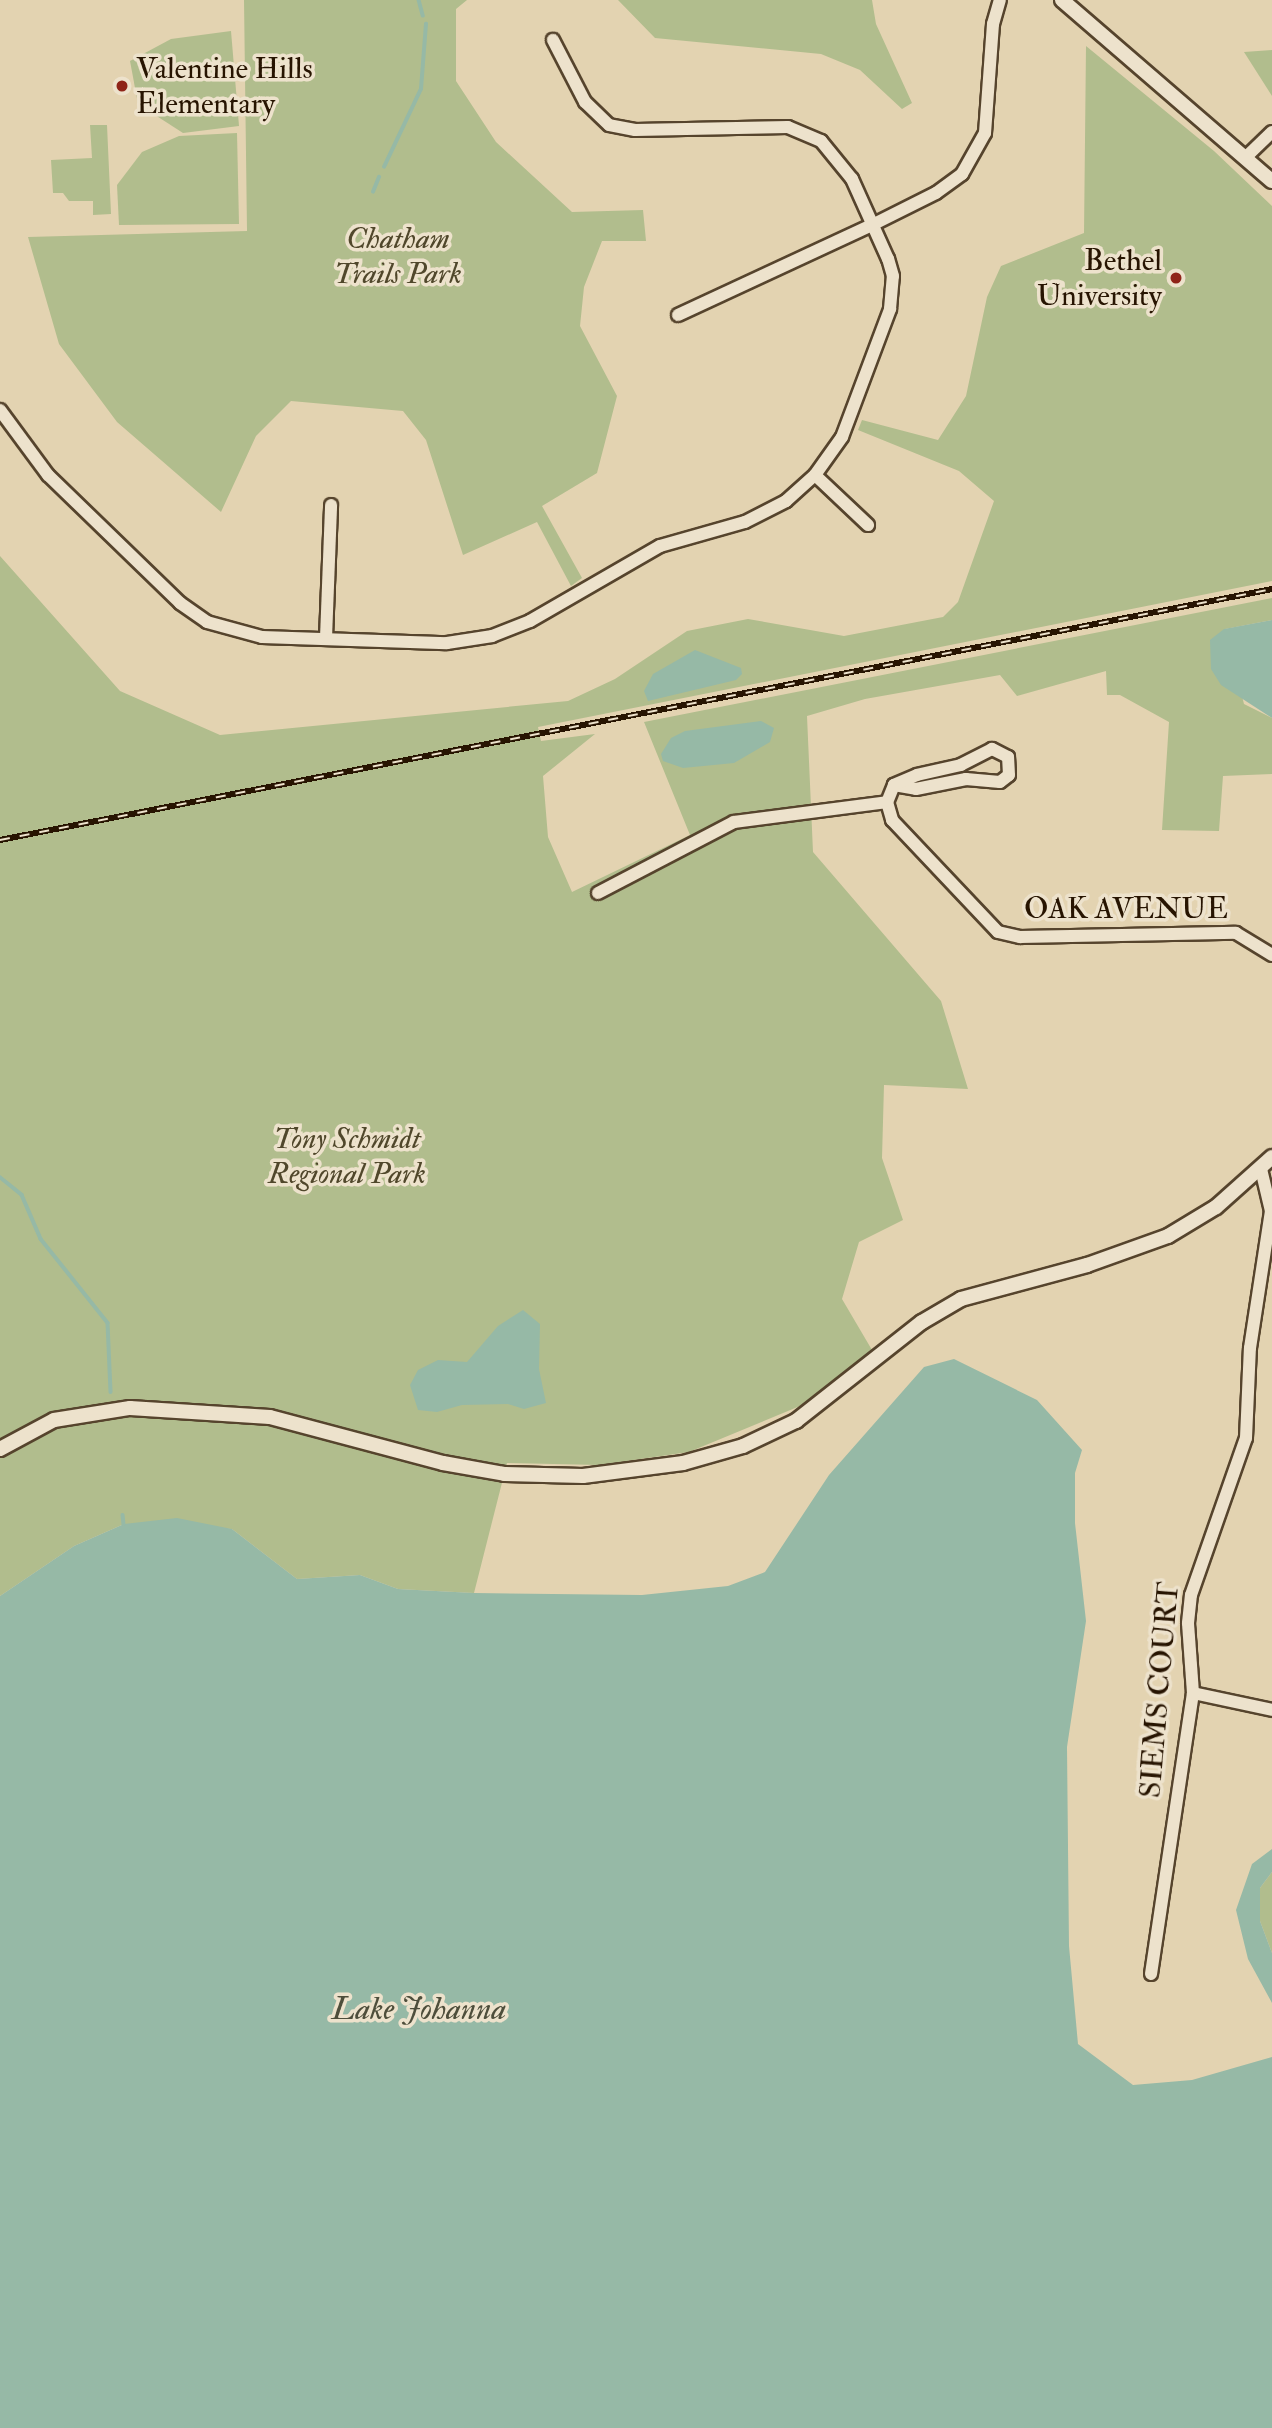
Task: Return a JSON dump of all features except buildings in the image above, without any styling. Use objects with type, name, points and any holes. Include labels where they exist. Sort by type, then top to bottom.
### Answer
[{"type":"street","points":[[678,314],[874,224],[950,184],[979,148],[986,124],[993,24],[1000,0]]},
{"type":"street","points":[[1062,0],[1272,181]]},
{"type":"street","points":[[0,410],[48,475],[189,610],[207,622],[245,634],[447,643],[492,636],[530,621],[660,546],[767,513],[815,475],[851,421],[890,309],[893,276],[874,224],[843,163],[805,133],[766,124],[635,130],[610,125],[585,102],[554,40]]},
{"type":"street","points":[[1246,157],[1272,132]]},
{"type":"street","points":[[815,475],[868,526]]},
{"type":"street","points":[[326,639],[331,505]]},
{"type":"street","points":[[598,893],[733,822],[887,802],[894,785],[917,775],[961,765],[992,749],[1004,753],[1011,762],[1009,775],[1000,782],[967,779],[916,789],[894,785]]},
{"type":"street","name":"OAK AVENUE","points":[[887,802],[892,820],[999,932],[1020,937],[1236,933],[1272,955]]},
{"type":"street","points":[[0,1449],[54,1420],[130,1408],[280,1419],[443,1463],[505,1474],[583,1476],[684,1463],[743,1446],[796,1420],[944,1308],[979,1293],[1147,1245],[1216,1207],[1272,1157]]},
{"type":"street","name":"SIEMS COURT","points":[[1151,1974],[1193,1693],[1188,1623],[1191,1595],[1247,1430],[1250,1348],[1271,1211],[1261,1169]]},
{"type":"street","points":[[1193,1693],[1272,1710]]},
{"type":"green space","name":"Chatham Trails Park","points":[[244,0],[467,0],[456,9],[456,81],[496,142],[572,212],[643,210],[646,241],[602,241],[584,287],[580,326],[617,396],[597,473],[542,506],[582,578],[571,586],[537,522],[463,555],[426,440],[403,411],[291,401],[256,436],[221,512],[117,422],[59,344],[28,237],[247,231]]},
{"type":"green space","points":[[618,0],[872,0],[876,24],[912,103],[902,109],[860,70],[821,54],[655,38]]},
{"type":"green space","points":[[231,31],[239,126],[183,133],[138,104],[130,61],[171,39]]},
{"type":"green space","name":"Tony Schmidt Regional Park","points":[[1086,46],[1214,151],[1272,206],[1272,581],[538,727],[541,741],[595,734],[543,776],[548,837],[572,892],[690,835],[644,722],[1272,598],[1272,620],[1225,629],[1244,704],[1272,718],[1272,774],[1223,776],[1219,831],[1162,830],[1169,722],[1120,695],[1107,695],[1106,671],[1017,696],[1000,675],[865,699],[807,716],[813,852],[941,1001],[968,1089],[884,1085],[882,1158],[903,1220],[859,1242],[842,1299],[872,1350],[800,1406],[689,1452],[599,1465],[507,1463],[474,1593],[398,1589],[360,1575],[297,1579],[232,1529],[124,1524],[74,1546],[0,1596],[0,556],[120,691],[220,735],[568,701],[615,679],[687,631],[748,619],[844,636],[943,617],[958,602],[994,501],[959,471],[858,430],[862,420],[938,440],[966,396],[987,297],[1001,266],[1084,233]]},
{"type":"green space","points":[[1272,50],[1272,96],[1244,52]]},
{"type":"green space","points":[[90,125],[107,125],[111,214],[93,215],[93,201],[69,201],[63,193],[53,193],[51,160],[92,158]]},
{"type":"green space","points":[[237,133],[239,224],[119,225],[117,185],[142,152],[179,136]]},
{"type":"green space","points":[[1272,1872],[1272,1953],[1260,1921],[1260,1888]]},
{"type":"water","points":[[1272,620],[1272,718],[1221,685],[1211,669],[1210,640],[1224,629]]},
{"type":"water","points":[[695,650],[741,668],[742,674],[736,680],[648,701],[644,691],[653,674]]},
{"type":"water","points":[[761,721],[774,728],[770,742],[734,763],[683,768],[663,761],[661,754],[671,738],[685,731]]},
{"type":"water","points":[[523,1310],[540,1324],[539,1369],[546,1403],[524,1409],[508,1404],[462,1405],[437,1412],[418,1410],[410,1385],[418,1370],[438,1360],[467,1362],[498,1326]]},
{"type":"water","name":"Lake Johanna","points":[[954,1359],[1037,1400],[1082,1450],[1075,1473],[1075,1523],[1086,1621],[1067,1747],[1069,1946],[1078,2044],[1133,2085],[1192,2080],[1272,2057],[1272,2428],[0,2428],[0,1596],[74,1546],[124,1524],[177,1518],[232,1529],[297,1579],[360,1575],[398,1589],[474,1593],[642,1595],[728,1586],[765,1572],[829,1475],[924,1367]]},
{"type":"water","points":[[1272,1849],[1272,1872],[1260,1888],[1260,1921],[1272,1953],[1272,2003],[1248,1959],[1236,1910],[1252,1864]]},
{"type":"waterway","points":[[419,0],[423,15]]},
{"type":"waterway","points":[[384,167],[421,89],[426,24]]},
{"type":"waterway","points":[[373,192],[379,177]]},
{"type":"waterway","points":[[0,1177],[22,1195],[41,1239],[108,1323],[111,1392]]},
{"type":"waterway","points":[[123,1515],[124,1524]]},
{"type":"railway","points":[[0,840],[1272,589]]},
{"type":"place","name":"Valentine Hills Elementary","points":[[122,86]]},
{"type":"place","name":"Bethel University","points":[[1176,278]]}]
